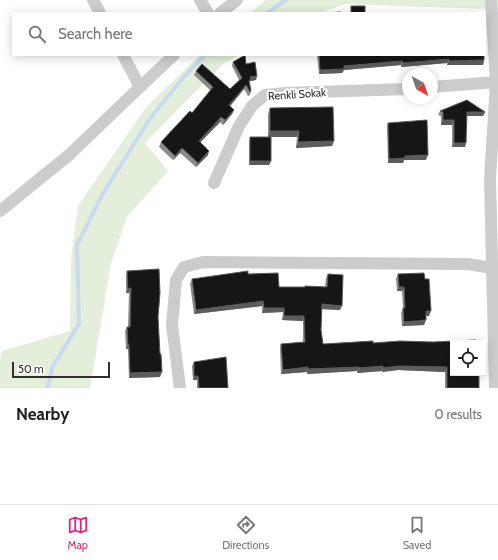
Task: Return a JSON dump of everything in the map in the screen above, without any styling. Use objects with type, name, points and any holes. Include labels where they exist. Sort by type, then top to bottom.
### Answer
[{"type":"street","points":[[93,0],[99,12]]},
{"type":"street","points":[[200,0],[207,12]]},
{"type":"street","points":[[221,12],[237,0]]},
{"type":"street","points":[[491,0],[496,82],[492,268],[495,388]]},
{"type":"street","points":[[123,56],[140,87]]},
{"type":"street","points":[[0,211],[69,155],[173,56]]},
{"type":"street","points":[[438,87],[496,82]]},
{"type":"street","name":"Renkli Sokak","points":[[214,183],[240,126],[252,106],[265,95],[402,89]]},
{"type":"street","points":[[180,388],[172,325],[176,280],[184,267],[203,262],[468,264],[492,268]]},
{"type":"green space","points":[[266,0],[498,0],[498,10],[345,4],[324,12],[251,12]]},
{"type":"green space","points":[[199,56],[237,56],[223,64],[145,143],[168,171],[127,217],[111,263],[90,388],[0,388],[0,360],[2,351],[70,331],[71,258],[78,206],[147,106]]},
{"type":"building","points":[[351,6],[365,6],[365,12],[351,12]]},
{"type":"building","points":[[245,56],[246,64],[255,62],[257,76],[250,77],[251,78],[249,81],[251,91],[250,92],[246,85],[229,105],[234,110],[225,120],[221,117],[199,141],[209,151],[198,163],[182,148],[175,156],[161,142],[190,111],[192,113],[213,87],[196,71],[202,64],[230,89],[242,78],[233,62]]},
{"type":"building","points":[[319,56],[484,56],[484,60],[449,61],[449,59],[403,63],[402,61],[344,66],[344,69],[320,70]]},
{"type":"building","points":[[467,100],[485,112],[467,112],[466,143],[454,143],[454,120],[443,120],[443,112],[440,111]]},
{"type":"building","points":[[333,107],[334,141],[298,142],[299,131],[270,131],[270,108]]},
{"type":"building","points":[[427,120],[428,155],[405,156],[405,158],[389,159],[388,123]]},
{"type":"building","points":[[250,137],[271,137],[271,161],[250,161]]},
{"type":"building","points":[[159,269],[160,293],[158,317],[162,372],[130,373],[127,327],[130,327],[131,288],[128,289],[127,271]]},
{"type":"building","points":[[248,271],[248,274],[278,273],[279,287],[327,287],[328,274],[343,275],[342,306],[322,304],[321,330],[323,344],[373,341],[373,343],[400,341],[450,341],[450,376],[479,376],[479,388],[447,388],[447,367],[399,366],[383,368],[383,366],[308,369],[308,367],[283,370],[281,344],[305,342],[304,316],[284,316],[284,308],[264,308],[263,301],[196,310],[192,279]]},
{"type":"building","points":[[424,273],[425,279],[429,279],[431,311],[426,311],[426,320],[404,322],[404,287],[399,287],[398,274]]},
{"type":"building","points":[[226,357],[228,388],[199,388],[198,376],[194,376],[194,362]]},
{"type":"waterway","points":[[268,12],[286,0]]},
{"type":"waterway","points":[[47,388],[53,366],[79,324],[77,245],[102,195],[151,117],[183,78],[204,56]]}]
